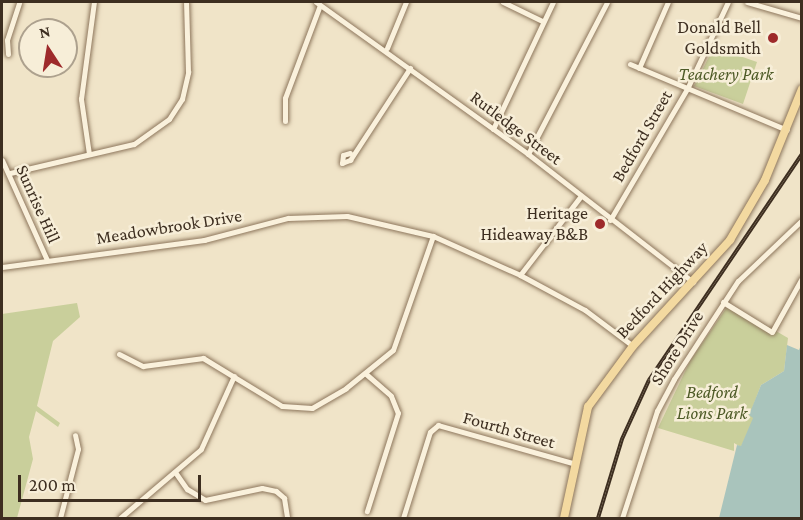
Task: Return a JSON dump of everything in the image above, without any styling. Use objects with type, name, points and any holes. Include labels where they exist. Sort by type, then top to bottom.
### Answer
[{"type":"main road","name":"Bedford Highway","points":[[564,519],[572,464],[588,407],[633,346],[694,283],[730,240],[787,130],[801,88]]},
{"type":"street","points":[[8,54],[7,40],[18,2]]},
{"type":"street","points":[[89,154],[81,99],[94,2]]},
{"type":"street","points":[[10,173],[134,144],[177,110],[188,72],[186,2]]},
{"type":"street","points":[[387,48],[406,2]]},
{"type":"street","points":[[502,2],[542,21]]},
{"type":"street","points":[[493,129],[542,21],[553,2]]},
{"type":"street","points":[[528,154],[607,2]]},
{"type":"street","points":[[639,68],[668,2]]},
{"type":"street","name":"Bedford Street","points":[[610,220],[687,89],[728,2]]},
{"type":"street","points":[[747,2],[801,18]]},
{"type":"street","points":[[285,121],[285,98],[318,3]]},
{"type":"street","name":"Rutledge Street","points":[[318,3],[387,48],[410,68],[528,154],[580,197],[694,283]]},
{"type":"street","points":[[630,64],[787,130]]},
{"type":"street","points":[[350,153],[410,68]]},
{"type":"street","name":"Sunrise Hill","points":[[2,160],[10,173],[47,260]]},
{"type":"street","points":[[520,275],[580,197]]},
{"type":"street","name":"Meadowbrook Drive","points":[[2,267],[204,240],[311,216],[347,216],[433,236],[520,275],[585,310],[633,346]]},
{"type":"street","name":"Shore Drive","points":[[622,519],[657,411],[738,281],[801,220]]},
{"type":"street","points":[[119,354],[143,366],[202,358],[273,402],[302,410],[325,403],[366,374],[400,337],[433,236]]},
{"type":"street","points":[[723,302],[772,332],[801,278]]},
{"type":"street","points":[[366,374],[391,396],[398,413],[367,511]]},
{"type":"street","points":[[120,519],[176,472],[210,438],[234,376]]},
{"type":"street","name":"Fourth Street","points":[[403,519],[430,432],[438,425],[572,464]]},
{"type":"street","points":[[60,519],[78,449],[75,435]]},
{"type":"street","points":[[176,472],[197,498],[205,500],[262,488],[276,491],[284,498],[287,519]]},
{"type":"green space","name":"Teachery Park","points":[[714,47],[757,62],[743,104],[694,86]]},
{"type":"green space","points":[[77,303],[80,317],[53,341],[37,406],[60,423],[58,427],[36,411],[29,437],[33,459],[17,518],[2,518],[2,314]]},
{"type":"green space","name":"Bedford Lions Park","points":[[729,304],[788,338],[784,371],[761,385],[750,414],[754,418],[741,447],[734,443],[734,451],[658,428],[690,361]]},
{"type":"water","points":[[787,345],[799,350],[801,345],[801,518],[719,518],[737,445],[741,446],[753,418],[749,415],[761,385],[784,371]]},
{"type":"railway","points":[[598,518],[622,439],[649,380],[802,154]]},
{"type":"place","name":"Donald Bell Goldsmith","points":[[773,38]]},
{"type":"place","name":"Heritage Hideaway B&B","points":[[600,224]]}]
